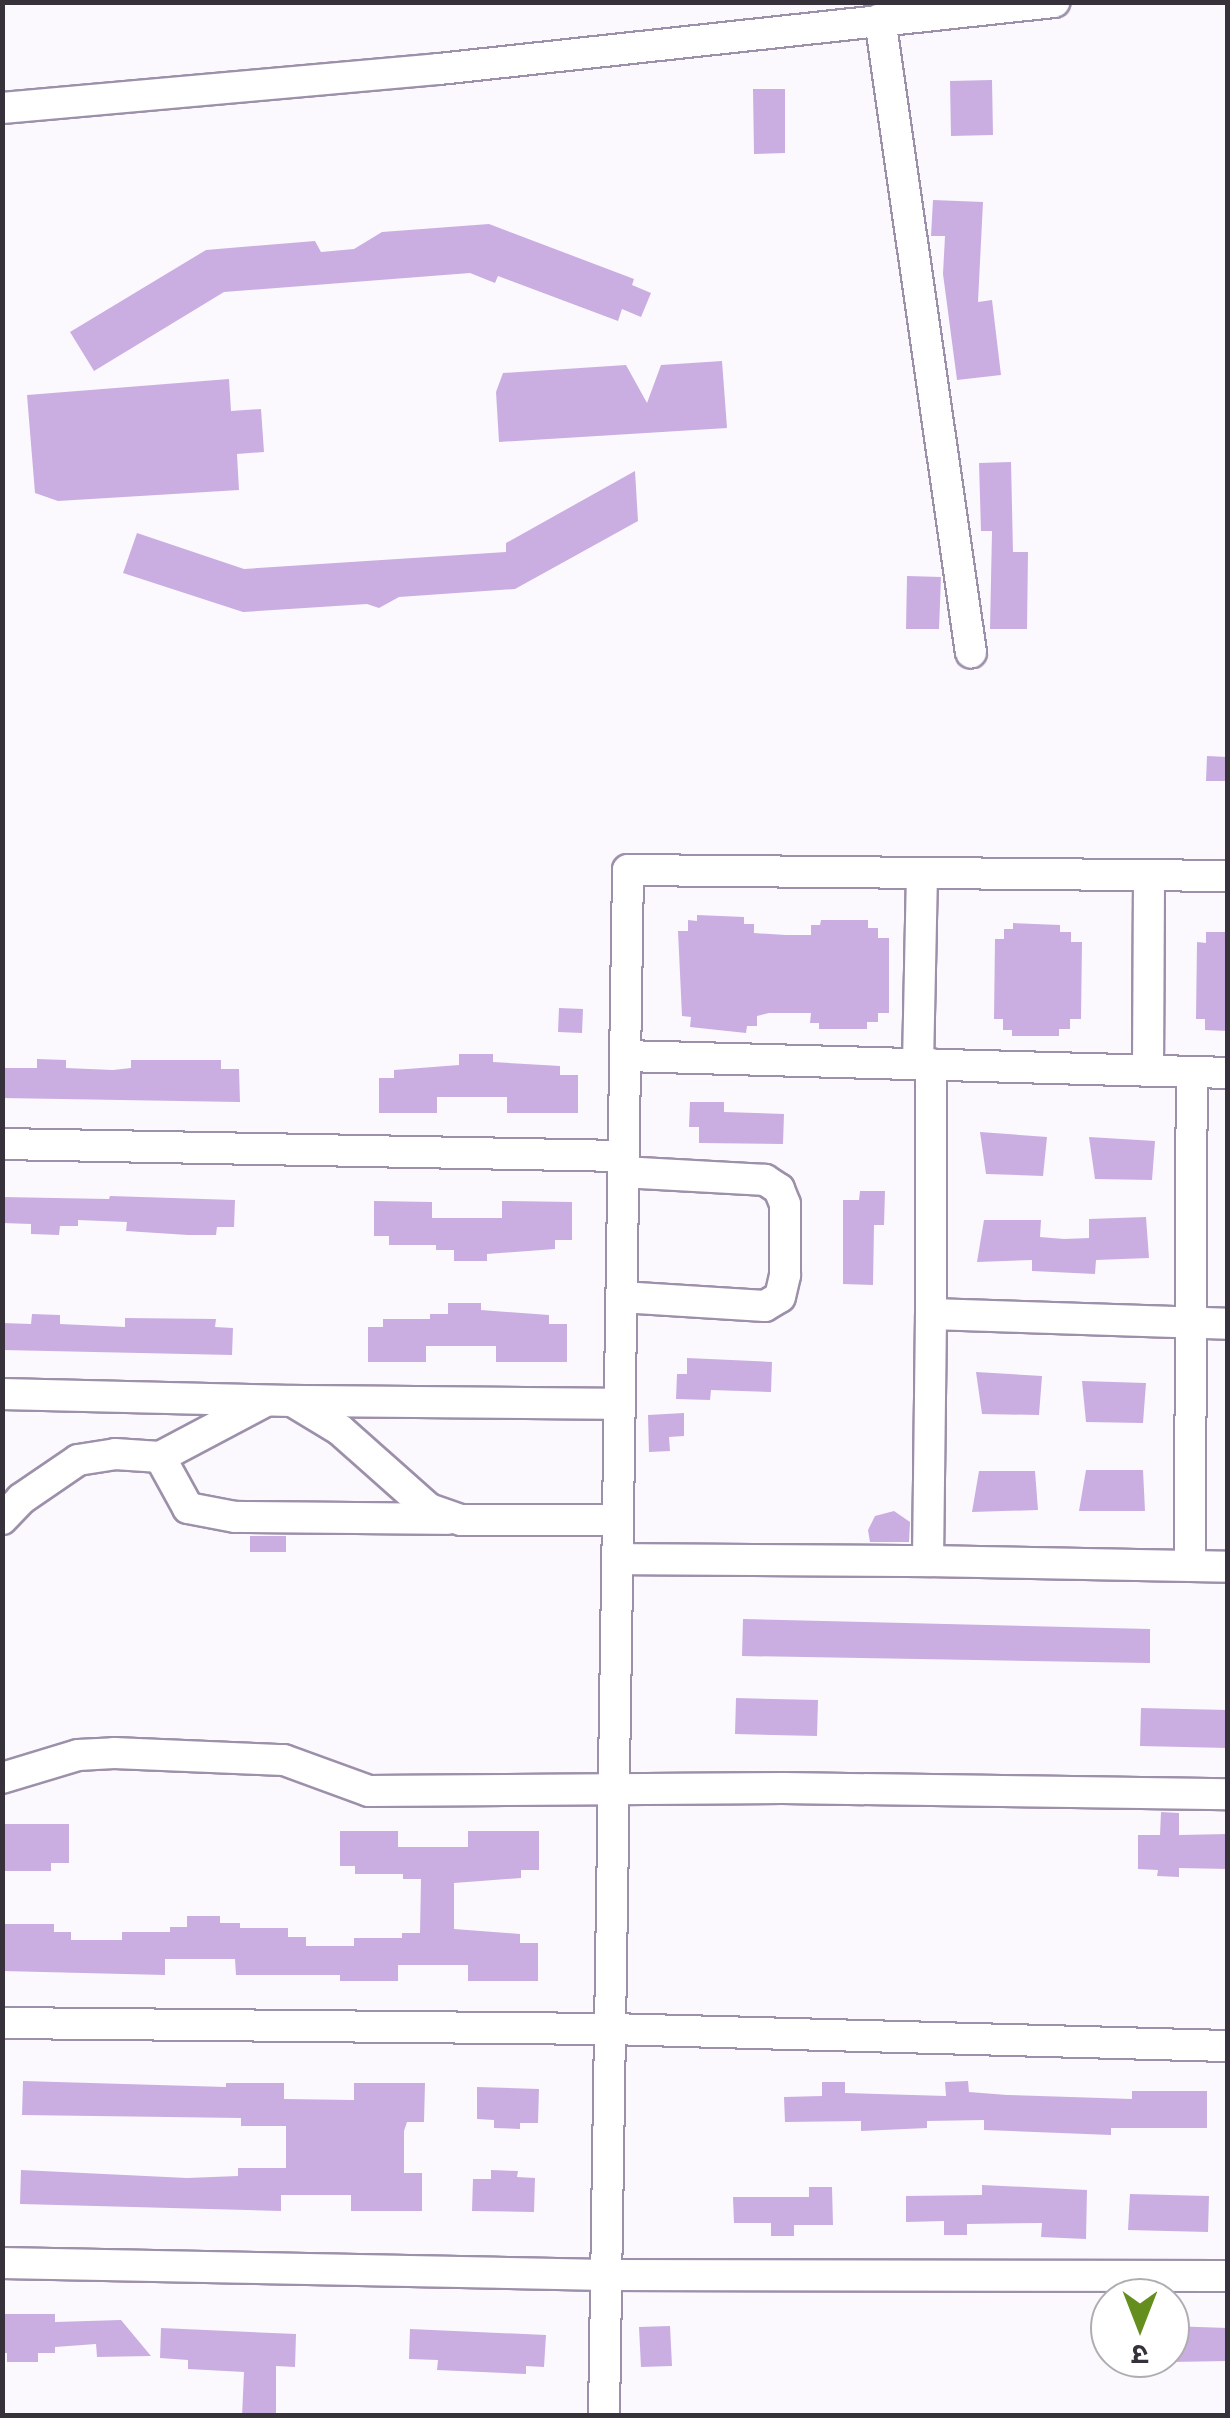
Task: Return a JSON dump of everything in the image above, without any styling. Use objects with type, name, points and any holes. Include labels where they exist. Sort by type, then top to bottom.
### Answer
[{"type":"street","points":[[2,108],[439,69],[1054,2]]},
{"type":"street","points":[[880,19],[971,653]]},
{"type":"street","points":[[604,2416],[628,870],[1228,876]]},
{"type":"street","points":[[922,873],[931,1314],[928,1561]]},
{"type":"street","points":[[1148,1071],[1149,876]]},
{"type":"street","points":[[626,1056],[1228,1073]]},
{"type":"street","points":[[1190,1566],[1192,1072]]},
{"type":"street","points":[[2,1144],[624,1164],[764,1180],[779,1189],[785,1204],[785,1275],[780,1297],[764,1306],[622,1297]]},
{"type":"street","points":[[931,1314],[1228,1324]]},
{"type":"street","points":[[2,1394],[620,1404]]},
{"type":"street","points":[[2,1519],[21,1499],[78,1460],[115,1454],[160,1458],[280,1400]]},
{"type":"street","points":[[280,1400],[340,1430],[429,1509],[461,1520]]},
{"type":"street","points":[[160,1458],[188,1508],[219,1514],[618,1520]]},
{"type":"street","points":[[617,1559],[1228,1567]]},
{"type":"street","points":[[2,1778],[78,1755],[114,1753],[284,1760],[369,1791],[784,1788],[1228,1794]]},
{"type":"street","points":[[2,2023],[610,2029],[1228,2046]]},
{"type":"street","points":[[2,2263],[606,2275],[1228,2276]]},
{"type":"building","points":[[992,80],[993,135],[951,136],[950,81]]},
{"type":"building","points":[[753,89],[785,89],[785,153],[754,154]]},
{"type":"building","points":[[933,200],[983,202],[978,302],[992,300],[1001,375],[957,380],[943,274],[945,236],[931,236]]},
{"type":"building","points":[[489,224],[634,279],[632,285],[651,293],[641,317],[622,309],[618,321],[498,276],[495,283],[470,273],[224,292],[94,371],[70,332],[206,250],[315,241],[321,252],[354,249],[382,232]]},
{"type":"building","points":[[722,361],[727,428],[499,442],[496,392],[503,373],[626,365],[647,403],[661,365]]},
{"type":"building","points":[[229,379],[231,411],[261,409],[264,452],[237,454],[239,490],[58,501],[35,493],[27,395]]},
{"type":"building","points":[[1011,462],[1013,552],[1028,552],[1027,629],[990,629],[992,531],[981,531],[979,463]]},
{"type":"building","points":[[635,471],[638,521],[515,589],[399,597],[379,608],[367,604],[243,612],[123,573],[137,533],[244,569],[506,552],[506,543]]},
{"type":"building","points":[[907,576],[941,577],[939,629],[906,629]]},
{"type":"building","points":[[1207,756],[1228,757],[1228,781],[1206,781]]},
{"type":"building","points":[[697,915],[744,917],[744,924],[754,924],[754,933],[786,935],[811,935],[811,925],[820,925],[821,920],[868,920],[868,928],[878,928],[878,938],[889,938],[889,1013],[878,1013],[878,1022],[867,1022],[867,1029],[819,1029],[819,1023],[810,1023],[811,1013],[757,1016],[757,1026],[747,1026],[746,1033],[690,1027],[691,1017],[682,1016],[678,931],[688,931],[688,920],[697,921]]},
{"type":"building","points":[[1013,923],[1060,925],[1060,932],[1071,932],[1071,942],[1082,942],[1081,1019],[1070,1019],[1070,1029],[1059,1029],[1059,1036],[1012,1036],[1012,1030],[1003,1030],[1003,1019],[994,1019],[995,939],[1004,939],[1004,929],[1013,929]]},
{"type":"building","points":[[1206,932],[1228,932],[1228,1031],[1205,1030],[1205,1019],[1196,1019],[1197,942],[1206,943]]},
{"type":"building","points":[[559,1008],[583,1009],[582,1033],[558,1032]]},
{"type":"building","points":[[459,1054],[493,1054],[493,1062],[560,1066],[560,1075],[578,1075],[578,1113],[507,1113],[507,1097],[437,1097],[437,1113],[379,1113],[379,1078],[394,1078],[394,1070],[459,1065]]},
{"type":"building","points":[[37,1059],[66,1060],[66,1068],[113,1070],[131,1068],[131,1060],[221,1060],[221,1069],[239,1069],[240,1102],[2,1098],[2,1068],[37,1068]]},
{"type":"building","points":[[690,1102],[724,1102],[724,1112],[784,1114],[783,1144],[699,1143],[699,1127],[689,1127]]},
{"type":"building","points":[[980,1132],[1047,1137],[1043,1176],[986,1174]]},
{"type":"building","points":[[1089,1137],[1155,1141],[1152,1180],[1095,1179]]},
{"type":"building","points":[[860,1191],[885,1191],[884,1225],[874,1225],[873,1285],[843,1284],[843,1200],[859,1200]]},
{"type":"building","points":[[2,1197],[235,1200],[234,1227],[217,1227],[216,1235],[188,1235],[126,1231],[127,1222],[78,1220],[78,1226],[60,1226],[59,1235],[31,1234],[31,1224],[2,1223]]},
{"type":"building","points":[[374,1201],[432,1202],[432,1218],[502,1218],[502,1201],[572,1202],[572,1240],[555,1240],[555,1249],[487,1254],[487,1261],[454,1261],[454,1250],[436,1250],[436,1245],[389,1245],[389,1236],[374,1236]]},
{"type":"building","points":[[1146,1217],[1149,1258],[1096,1260],[1095,1274],[1032,1271],[1032,1260],[977,1262],[984,1220],[1041,1220],[1040,1237],[1064,1239],[1089,1238],[1089,1219]]},
{"type":"building","points":[[448,1303],[481,1303],[481,1310],[549,1315],[549,1324],[567,1324],[567,1362],[496,1362],[496,1346],[426,1346],[426,1362],[368,1362],[368,1327],[383,1327],[383,1319],[430,1319],[430,1314],[448,1314]]},
{"type":"building","points":[[32,1314],[60,1315],[60,1324],[125,1327],[125,1318],[216,1319],[215,1327],[233,1328],[232,1355],[2,1350],[2,1323],[31,1324]]},
{"type":"building","points":[[687,1358],[772,1362],[771,1392],[711,1390],[710,1400],[676,1399],[677,1374],[687,1374]]},
{"type":"building","points":[[976,1372],[1042,1376],[1039,1415],[982,1414]]},
{"type":"building","points":[[1082,1381],[1146,1383],[1143,1423],[1086,1422]]},
{"type":"building","points":[[684,1413],[684,1436],[669,1437],[670,1451],[649,1452],[648,1415]]},
{"type":"building","points":[[1086,1470],[1143,1470],[1145,1511],[1079,1511]]},
{"type":"building","points":[[979,1471],[1035,1471],[1038,1510],[972,1512]]},
{"type":"building","points":[[894,1511],[910,1522],[909,1542],[870,1542],[868,1530],[875,1516]]},
{"type":"building","points":[[250,1536],[286,1536],[286,1552],[250,1552]]},
{"type":"building","points":[[743,1619],[1150,1629],[1150,1663],[742,1656]]},
{"type":"building","points":[[736,1698],[818,1700],[817,1736],[735,1734]]},
{"type":"building","points":[[1141,1708],[1228,1710],[1228,1748],[1140,1746]]},
{"type":"building","points":[[1161,1812],[1179,1813],[1179,1835],[1228,1834],[1228,1869],[1179,1868],[1179,1877],[1157,1876],[1158,1870],[1138,1869],[1138,1835],[1160,1835]]},
{"type":"building","points":[[2,1824],[69,1824],[69,1863],[51,1863],[51,1871],[2,1871]]},
{"type":"building","points":[[340,1831],[398,1831],[398,1847],[468,1847],[468,1831],[539,1831],[539,1870],[521,1870],[521,1878],[454,1883],[454,1929],[520,1934],[520,1943],[538,1943],[538,1981],[468,1981],[468,1965],[398,1965],[398,1981],[340,1981],[340,1975],[236,1975],[235,1959],[165,1959],[165,1975],[2,1971],[2,1924],[54,1924],[54,1932],[71,1932],[71,1940],[122,1940],[122,1932],[170,1932],[170,1927],[187,1927],[187,1916],[220,1916],[220,1923],[240,1923],[240,1928],[288,1928],[288,1937],[306,1937],[306,1946],[354,1946],[354,1938],[402,1938],[402,1933],[420,1933],[421,1879],[403,1879],[403,1874],[355,1874],[355,1866],[340,1866]]},
{"type":"building","points":[[23,2081],[226,2087],[226,2083],[284,2083],[284,2099],[354,2100],[354,2083],[425,2083],[424,2122],[407,2122],[404,2131],[404,2173],[422,2173],[422,2211],[351,2211],[351,2195],[281,2195],[281,2211],[20,2204],[21,2170],[187,2178],[238,2176],[238,2168],[286,2168],[286,2126],[241,2126],[241,2118],[22,2115]]},
{"type":"building","points":[[968,2081],[969,2092],[1007,2095],[1132,2099],[1132,2091],[1207,2091],[1207,2128],[1111,2128],[1111,2135],[984,2130],[984,2120],[927,2121],[927,2128],[861,2131],[861,2121],[785,2122],[784,2097],[822,2096],[822,2082],[845,2082],[845,2093],[946,2096],[945,2082]]},
{"type":"building","points":[[477,2087],[539,2089],[538,2123],[520,2123],[520,2129],[494,2128],[494,2120],[477,2119]]},
{"type":"building","points":[[491,2170],[518,2171],[517,2177],[535,2178],[534,2212],[472,2211],[473,2179],[491,2179]]},
{"type":"building","points":[[982,2185],[1087,2190],[1086,2239],[1041,2237],[1042,2223],[967,2224],[967,2235],[944,2235],[944,2221],[906,2222],[906,2196],[982,2195]]},
{"type":"building","points":[[809,2187],[832,2187],[833,2225],[794,2225],[794,2236],[771,2236],[771,2223],[734,2223],[733,2197],[809,2197]]},
{"type":"building","points":[[1130,2194],[1209,2196],[1208,2232],[1128,2230]]},
{"type":"building","points":[[2,2314],[55,2314],[55,2322],[121,2320],[151,2356],[97,2357],[96,2344],[55,2347],[55,2353],[38,2353],[38,2362],[7,2362],[7,2353],[2,2353]]},
{"type":"building","points":[[670,2326],[672,2366],[641,2367],[639,2327]]},
{"type":"building","points":[[1190,2327],[1228,2328],[1228,2361],[1190,2362]]},
{"type":"building","points":[[161,2328],[296,2334],[295,2367],[276,2366],[276,2416],[242,2416],[244,2372],[188,2369],[188,2360],[160,2358]]},
{"type":"building","points":[[410,2329],[546,2335],[544,2367],[526,2366],[526,2374],[437,2370],[438,2360],[409,2359]]}]
